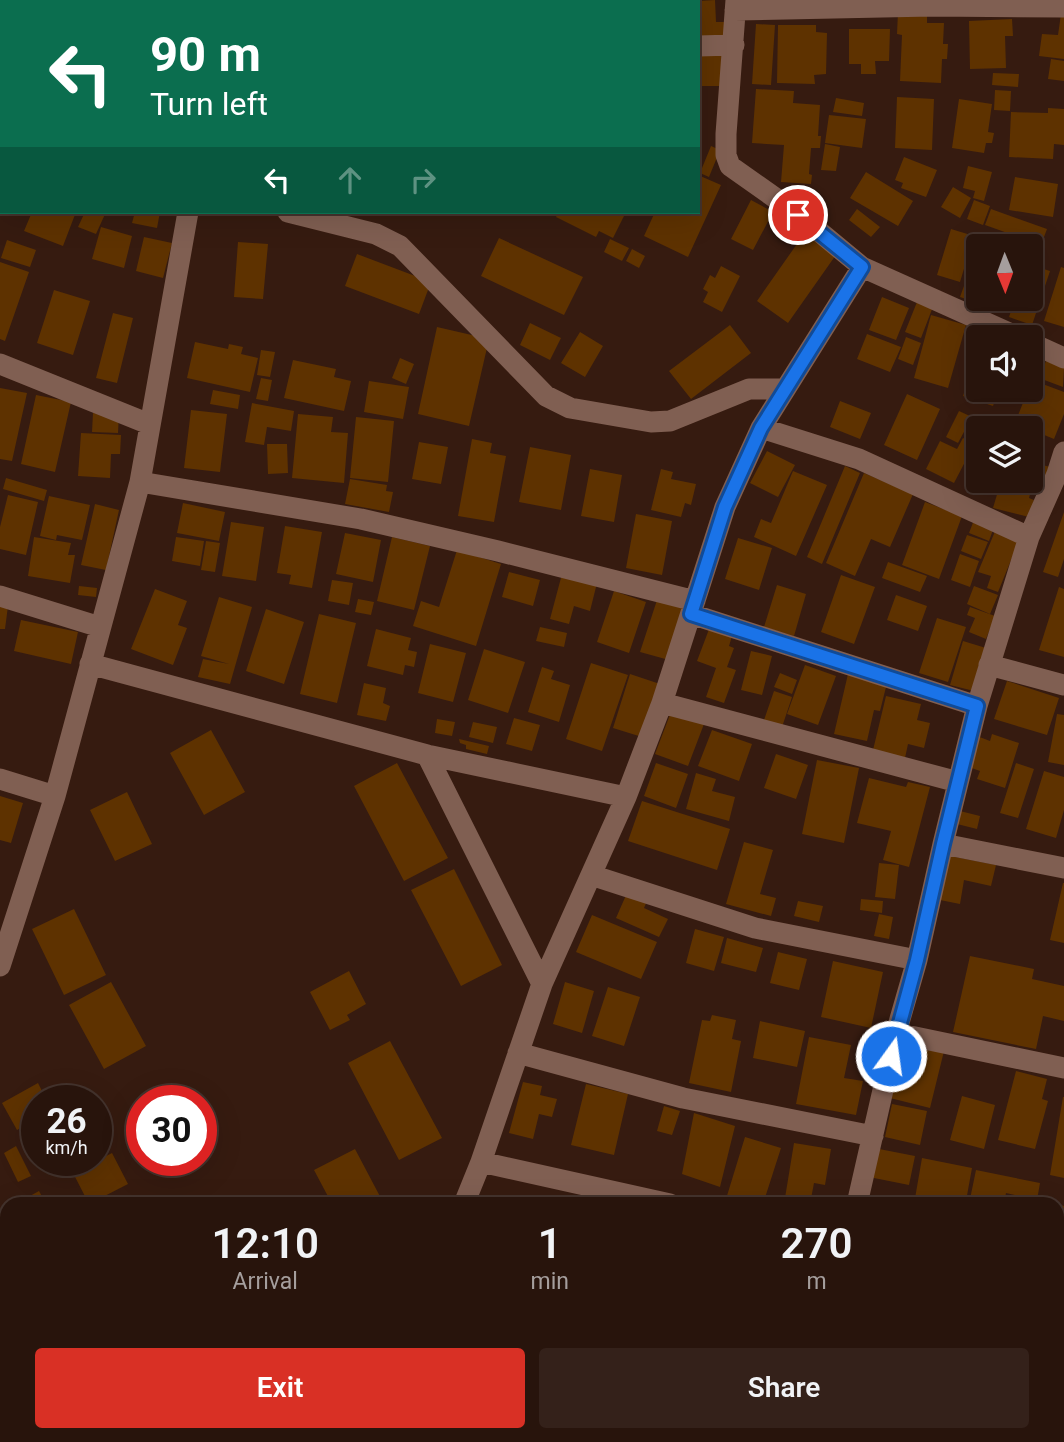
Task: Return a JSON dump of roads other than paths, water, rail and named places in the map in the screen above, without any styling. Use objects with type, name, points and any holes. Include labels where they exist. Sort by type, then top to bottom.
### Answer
[{"type":"street","points":[[991,325],[862,267],[798,215],[730,166],[726,155],[726,134],[736,5],[1064,7]]},
{"type":"street","points":[[700,46],[734,45]]},
{"type":"street","points":[[0,966],[55,796],[140,482],[188,214]]},
{"type":"street","points":[[296,214],[376,234],[400,246],[546,396],[570,408],[651,422],[670,421],[749,389],[785,390]]},
{"type":"street","points":[[467,1197],[481,1163],[541,984],[625,797],[662,703],[725,507],[761,428],[862,267]]},
{"type":"street","points":[[1043,348],[1064,358]]},
{"type":"street","points":[[0,364],[149,424]]},
{"type":"street","points":[[761,428],[859,459],[1029,537]]},
{"type":"street","points":[[859,1197],[896,1033],[917,960],[977,706],[1029,537],[1060,475],[1064,452]]},
{"type":"street","points":[[140,482],[361,519],[498,551],[693,607],[977,706]]},
{"type":"street","points":[[0,596],[100,627]]},
{"type":"street","points":[[90,664],[427,755],[625,797]]},
{"type":"street","points":[[989,665],[1064,685]]},
{"type":"street","points":[[662,703],[958,782]]},
{"type":"street","points":[[427,755],[541,984]]},
{"type":"street","points":[[0,779],[55,796]]},
{"type":"street","points":[[943,844],[1064,868]]},
{"type":"street","points":[[591,875],[755,928],[917,960]]},
{"type":"street","points":[[896,1033],[1064,1068]]},
{"type":"street","points":[[518,1053],[683,1098],[873,1136]]},
{"type":"street","points":[[481,1163],[638,1197]]}]
